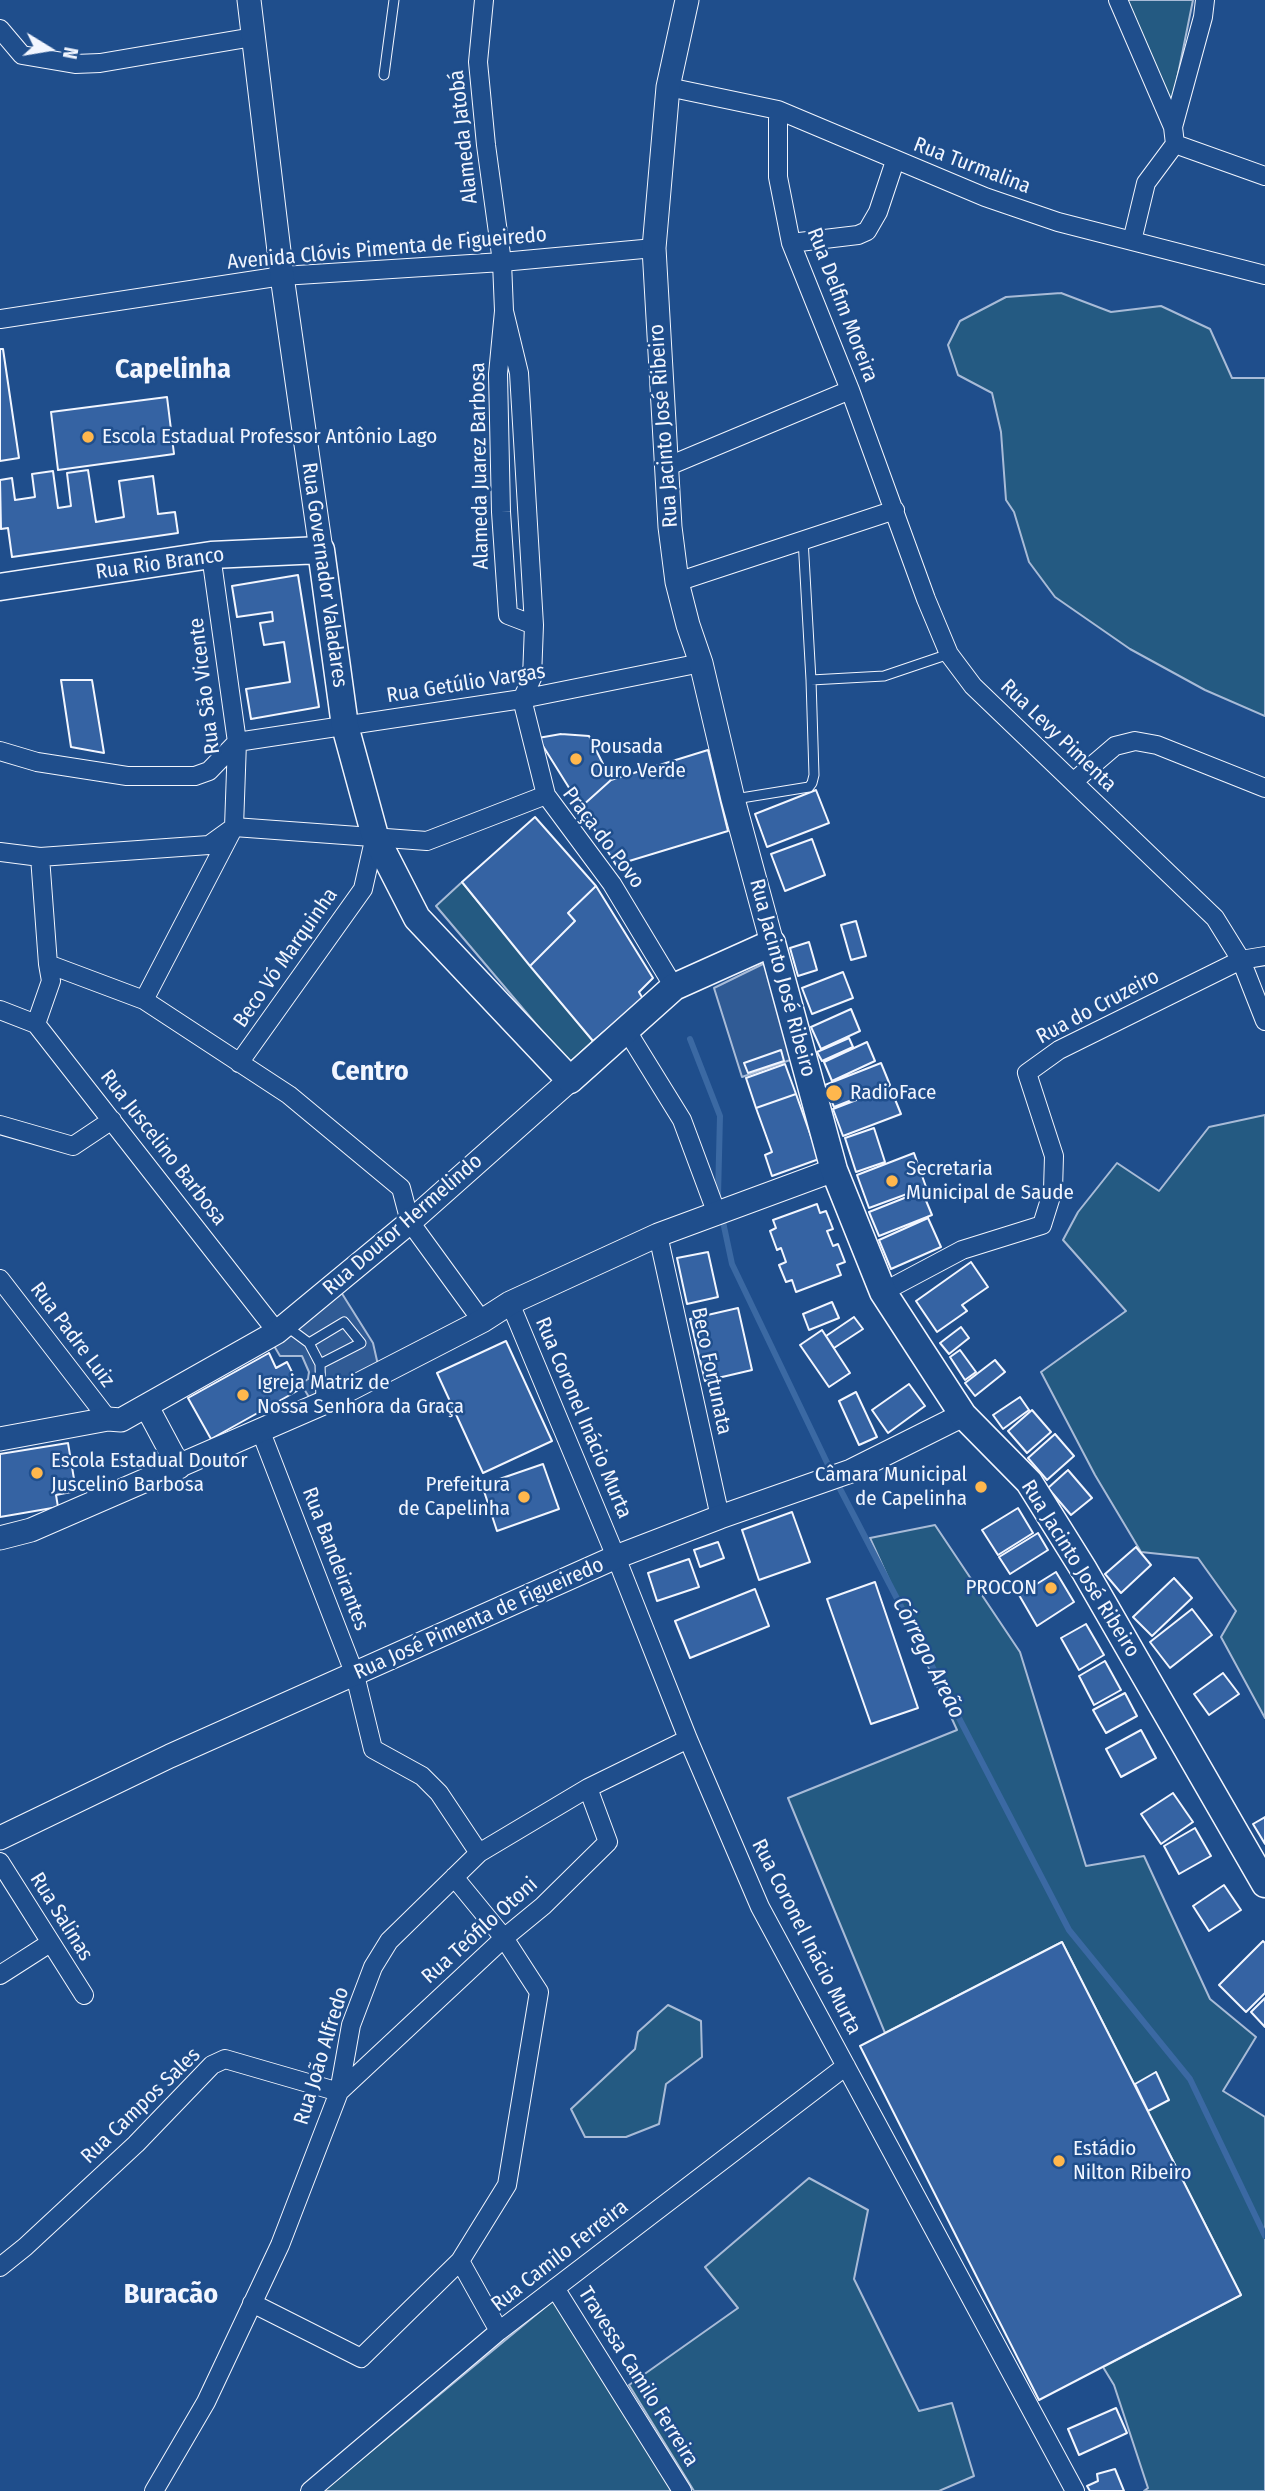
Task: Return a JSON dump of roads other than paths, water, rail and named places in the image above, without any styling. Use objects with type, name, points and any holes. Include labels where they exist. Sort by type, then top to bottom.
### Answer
[{"type":"main road","name":"Rua Rio Branco","points":[[0,587],[211,555],[321,550]]},
{"type":"main road","name":"Rua Governador Valadares","points":[[321,550],[345,726],[375,836],[417,918],[570,1080]]},
{"type":"main road","name":"Rua Doutor Hermelindo","points":[[570,1080],[674,987],[772,943]]},
{"type":"main road","name":"Rua Jacinto José Ribeiro","points":[[772,943],[834,1170],[883,1292],[963,1415],[1029,1482],[1084,1570],[1265,1884]]},
{"type":"street","name":"Rua Governador Valadares","points":[[249,0],[282,276],[321,550]]},
{"type":"street","name":"Alameda Jatobá","points":[[484,0],[478,62],[502,262],[504,311]]},
{"type":"street","name":"Rua Jacinto José Ribeiro","points":[[687,0],[668,87],[654,248],[666,467],[677,582],[701,663],[733,799],[772,943]]},
{"type":"street","points":[[1118,0],[1174,135],[1265,176]]},
{"type":"street","points":[[1132,241],[1146,183],[1174,135],[1205,0]]},
{"type":"street","points":[[0,29],[22,55],[75,64],[100,63],[253,37]]},
{"type":"street","name":"Rua Turmalina","points":[[668,87],[778,110],[895,161],[985,197],[1058,222],[1265,275]]},
{"type":"street","name":"Rua Delfim Moreira","points":[[778,110],[778,177],[791,243],[895,510]]},
{"type":"street","points":[[791,243],[858,235],[867,231],[878,212],[895,161]]},
{"type":"street","name":"Avenida Clóvis Pimenta de Figueiredo","points":[[0,319],[282,276],[502,262],[654,248]]},
{"type":"street","name":"Alameda Juarez Barbosa","points":[[504,311],[519,373],[534,625],[532,678],[522,699]]},
{"type":"street","name":"Alameda Juarez Barbosa","points":[[504,311],[498,374],[501,512],[509,614],[534,625]]},
{"type":"street","points":[[666,467],[850,390]]},
{"type":"street","points":[[677,582],[895,510]]},
{"type":"street","name":"Rua Levy Pimenta","points":[[895,510],[926,599],[949,654],[973,686],[1215,918],[1241,960],[1265,1021]]},
{"type":"street","points":[[501,512],[527,511]]},
{"type":"street","name":"Rua São Vicente","points":[[144,1000],[234,827],[237,742],[211,555]]},
{"type":"street","name":"Rua Getúlio Vargas","points":[[237,742],[522,699],[701,663]]},
{"type":"street","points":[[522,699],[546,794]]},
{"type":"street","points":[[1073,782],[1115,746],[1135,741],[1157,745],[1265,788]]},
{"type":"street","points":[[0,751],[37,762],[127,776],[195,776],[209,771],[237,742]]},
{"type":"street","name":"Praça do Povo","points":[[234,827],[427,841],[546,794],[612,884],[674,987]]},
{"type":"street","points":[[0,852],[40,857],[209,845],[234,827]]},
{"type":"street","name":"Beco Vó Marquinha","points":[[239,1063],[363,889],[375,836]]},
{"type":"street","points":[[0,1010],[36,1024],[51,981],[40,857]]},
{"type":"street","name":"Rua do Cruzeiro","points":[[883,1292],[962,1250],[1042,1225],[1053,1190],[1054,1156],[1027,1073],[1059,1050],[1241,960],[1265,956]]},
{"type":"street","points":[[48,964],[144,1000],[289,1095],[401,1188],[410,1222],[482,1321]]},
{"type":"street","name":"Rua Juscelino Barbosa","points":[[36,1024],[281,1329]]},
{"type":"street","points":[[627,1031],[682,1120],[723,1212]]},
{"type":"street","name":"Rua Doutor Hermelindo","points":[[0,1439],[108,1419],[121,1420],[281,1329],[410,1222],[570,1080]]},
{"type":"street","points":[[1,1127],[73,1146],[112,1120]]},
{"type":"street","points":[[0,1538],[31,1530],[261,1432],[482,1321],[510,1303],[658,1235],[834,1170]]},
{"type":"street","name":"Beco Fortunata","points":[[658,1235],[720,1517]]},
{"type":"street","name":"Rua Padre Luiz","points":[[0,1279],[108,1419]]},
{"type":"street","name":"Rua Coronel Inácio Murta","points":[[510,1303],[616,1557],[688,1739],[761,1907],[1075,2491]]},
{"type":"street","points":[[147,1407],[179,1467]]},
{"type":"street","name":"Rua José Pimenta de Figueiredo","points":[[0,1838],[170,1756],[616,1557],[720,1517],[827,1481],[963,1415]]},
{"type":"street","name":"Rua Bandeirantes","points":[[261,1432],[355,1675],[373,1749],[422,1776],[439,1793],[479,1853]]},
{"type":"street","name":"Rua João Alfredo","points":[[148,2491],[159,2484],[206,2402],[279,2245],[339,2092],[351,2025],[373,1967],[389,1941],[479,1853],[589,1788],[688,1739]]},
{"type":"street","name":"Rua Teófilo Otoni","points":[[339,2092],[504,1938],[543,1906],[608,1842],[589,1788]]},
{"type":"street","name":"Rua Salinas","points":[[0,1862],[84,1996]]},
{"type":"street","points":[[252,2303],[361,2358],[460,2261],[507,2185],[539,1992],[504,1938],[454,1877]]},
{"type":"street","points":[[0,1975],[50,1943]]},
{"type":"street","name":"Rua Campos Sales","points":[[0,2267],[25,2248],[136,2144],[212,2065],[225,2059],[339,2092]]},
{"type":"street","name":"Rua Camilo Ferreira","points":[[310,2491],[499,2331],[846,2066]]},
{"type":"street","points":[[460,2261],[499,2331]]},
{"type":"street","name":"Travessa Camilo Ferreira","points":[[555,2288],[682,2491]]},
{"type":"lane","points":[[384,75],[394,0]]},
{"type":"lane","points":[[733,799],[809,787],[812,783],[811,680],[803,539]]},
{"type":"lane","points":[[811,680],[884,676],[949,654]]},
{"type":"lane","points":[[309,1343],[344,1322],[361,1343],[320,1364]]},
{"type":"lane","points":[[281,1329],[309,1343],[320,1364],[321,1404]]},
{"type":"waterway","name":"Córrego Areão","points":[[690,1039],[720,1116],[718,1196]]},
{"type":"waterway","name":"Córrego Areão","points":[[722,1217],[732,1264],[832,1473]]},
{"type":"waterway","name":"Córrego Areão","points":[[837,1483],[1069,1930],[1190,2079],[1265,2236]]},
{"type":"place","name":"Escola Estadual Professor Antônio Lago","points":[[88,437]]},
{"type":"place","name":"Pousada Ouro Verde","points":[[576,759]]},
{"type":"place","name":"RadioFace","points":[[834,1093]]},
{"type":"place","name":"Secretaria Municipal de Saude","points":[[892,1181]]},
{"type":"place","name":"Igreja Matriz de Nossa Senhora da Graça","points":[[243,1395]]},
{"type":"place","name":"Escola Estadual Doutor Juscelino Barbosa","points":[[37,1473]]},
{"type":"place","name":"Câmara Municipal de Capelinha","points":[[981,1487]]},
{"type":"place","name":"Prefeitura de Capelinha","points":[[524,1497]]},
{"type":"place","name":"PROCON","points":[[1051,1588]]},
{"type":"place","name":"Estádio Nilton Ribeiro","points":[[1059,2161]]},
{"type":"district","name":"Capelinha","points":[[173,370]]},
{"type":"district","name":"Centro","points":[[370,1072]]},
{"type":"district","name":"Buracão","points":[[171,2295]]}]
